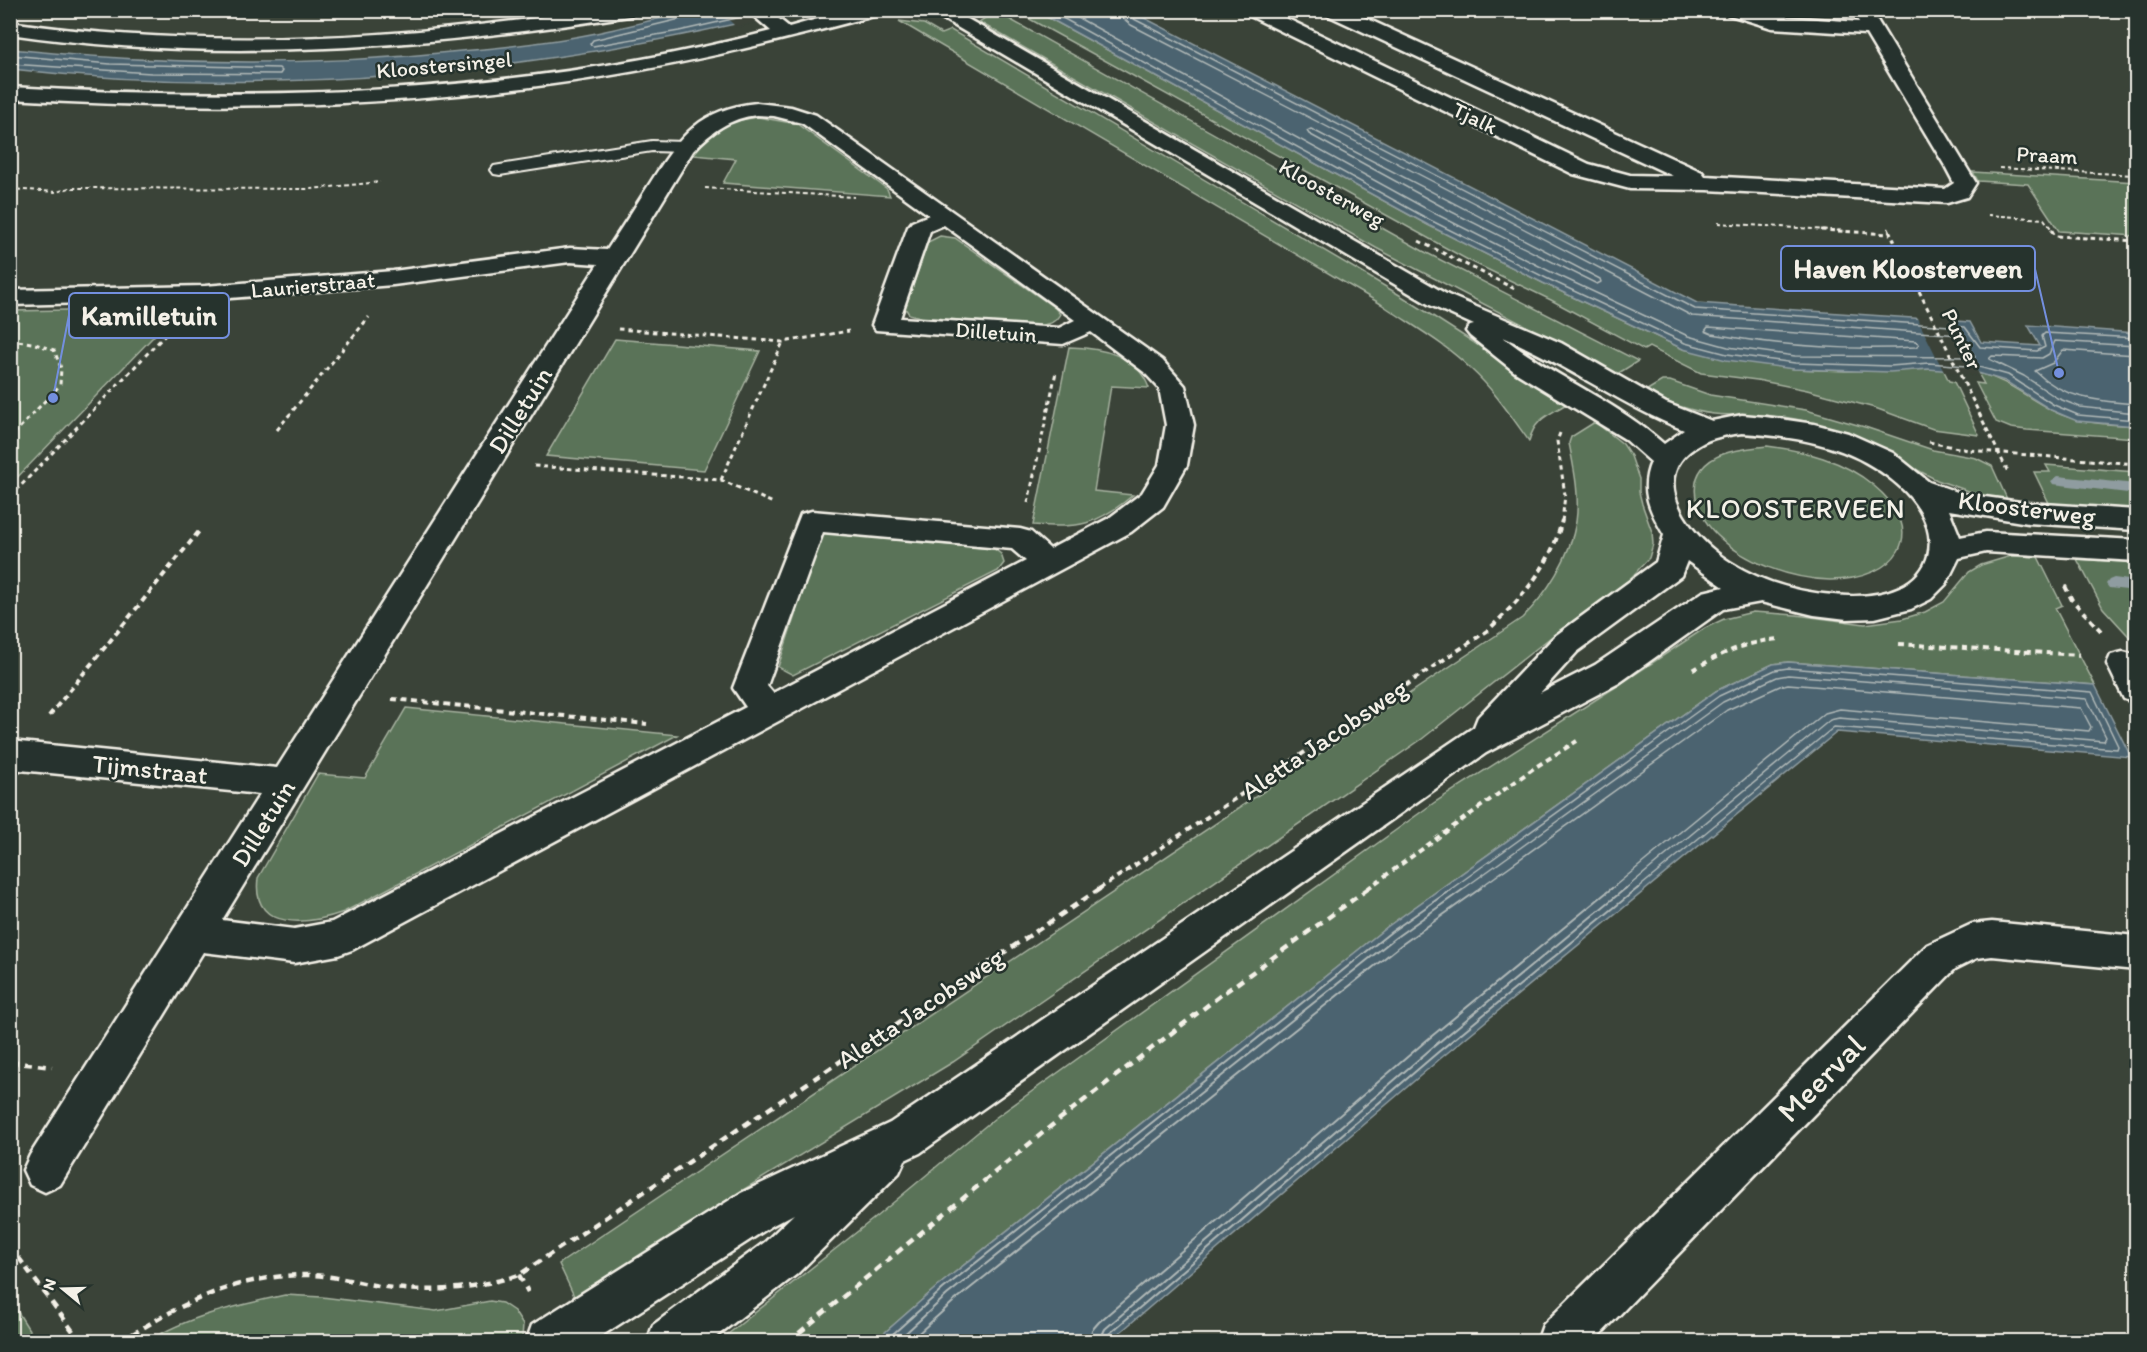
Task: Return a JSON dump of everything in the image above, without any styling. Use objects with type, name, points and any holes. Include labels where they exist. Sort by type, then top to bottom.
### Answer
[{"type":"street","points":[[10,28],[63,35],[164,42],[296,43],[439,35],[565,21],[629,10]]},
{"type":"street","name":"Kloostersingel","points":[[10,93],[93,99],[194,102],[294,101],[400,95],[566,77],[694,55],[786,34],[874,10]]},
{"type":"street","name":"Kloosterweg","points":[[937,10],[1439,300],[1552,349],[1656,409],[1709,430]]},
{"type":"street","name":"Tjalk","points":[[1253,10],[1581,169],[1630,182],[1707,183],[1947,196],[1959,192],[1965,183],[1956,166],[1866,20]]},
{"type":"street","name":"Tjalk","points":[[1332,10],[1707,183]]},
{"type":"street","points":[[1734,10],[1772,22],[1866,20]]},
{"type":"street","points":[[762,15],[786,34]]},
{"type":"street","name":"Dilletuin","points":[[45,1170],[193,934],[289,783],[660,185],[684,147],[704,126],[729,113],[773,110],[791,112],[809,119],[1093,321],[1153,366],[1172,386],[1180,425],[1173,465],[1153,500],[1120,525],[770,712],[338,938],[294,946],[193,934]]},
{"type":"street","points":[[885,325],[920,227],[946,216]]},
{"type":"street","name":"Laurierstraat","points":[[10,298],[205,293],[393,278],[570,255],[615,258]]},
{"type":"street","name":"Kloosterweg","points":[[1439,300],[1524,366],[1635,433],[1665,460]]},
{"type":"street","name":"Dilletuin","points":[[885,325],[1063,336],[1093,321]]},
{"type":"street","points":[[1742,424],[1780,426],[1819,433],[1856,447],[1891,466],[1920,489],[1941,520],[1948,550],[1937,578],[1908,599],[1865,609],[1813,606],[1760,591],[1717,568],[1679,536],[1663,509],[1658,482],[1665,460],[1684,441],[1709,430],[1742,424]]},
{"type":"street","name":"Kloosterweg","points":[[1920,489],[1959,504],[2028,513],[2136,520]]},
{"type":"street","points":[[770,712],[750,688],[812,521],[1020,538],[1047,563]]},
{"type":"street","points":[[1474,743],[1566,644],[1670,568],[1679,536]]},
{"type":"street","name":"Kloosterweg","points":[[1948,550],[1986,542],[2136,551]]},
{"type":"street","points":[[549,1341],[757,1209],[905,1138],[1474,743],[1607,674],[1714,600],[1760,591]]},
{"type":"street","name":"Tijmstraat","points":[[13,756],[289,783]]},
{"type":"street","name":"Meerval","points":[[1560,1341],[1941,957],[1972,941],[1992,939],[2136,953]]},
{"type":"street","points":[[670,1341],[781,1258],[905,1138]]},
{"type":"lane","points":[[500,170],[652,146],[684,147]]},
{"type":"path","name":"Praam","points":[[1956,166],[2136,175]]},
{"type":"path","points":[[10,189],[57,192],[69,188],[311,189],[380,182]]},
{"type":"path","points":[[660,185],[904,201],[916,196]]},
{"type":"path","points":[[1984,215],[2044,219],[2056,236],[2136,241]]},
{"type":"path","name":"Punter","points":[[1885,224],[1999,453]]},
{"type":"path","name":"Kloosterweg","points":[[1415,239],[1517,290]]},
{"type":"path","points":[[277,430],[378,307],[393,278]]},
{"type":"path","points":[[10,497],[205,293]]},
{"type":"path","points":[[573,326],[783,342],[885,325]]},
{"type":"path","points":[[1020,538],[1063,336]]},
{"type":"path","points":[[10,340],[32,343],[54,350],[60,368],[60,384],[10,438]]},
{"type":"path","points":[[722,480],[783,342]]},
{"type":"path","name":"Aletta Jacobsweg","points":[[120,1341],[163,1314],[203,1294],[273,1276],[310,1275],[423,1291],[454,1290],[519,1275],[1487,631],[1522,598],[1554,549],[1562,525],[1565,495],[1557,441]]},
{"type":"path","name":"Kloosterweg","points":[[1999,453],[2136,464]]},
{"type":"path","points":[[488,462],[722,480],[812,521]]},
{"type":"path","points":[[13,756],[201,530]]},
{"type":"path","points":[[1689,672],[1737,645],[1761,639],[1790,639]]},
{"type":"path","points":[[1897,644],[2087,655]]},
{"type":"path","points":[[344,694],[698,729],[711,743]]},
{"type":"path","points":[[788,1341],[1047,1129],[1221,995],[1533,768],[1582,738]]},
{"type":"path","points":[[10,1246],[81,1341]]},
{"type":"green space","points":[[975,11],[995,11],[1423,251],[1638,361],[1614,376],[1553,340],[1376,248],[979,22],[985,18]]},
{"type":"green space","points":[[1015,11],[1036,11],[1428,225],[1543,283],[1683,349],[1794,369],[1845,371],[1943,369],[1949,381],[1954,382],[1979,435],[1933,429],[1875,408],[1807,390],[1757,380],[1701,373],[1649,347],[1644,350],[1551,300],[1468,260]]},
{"type":"green space","points":[[899,21],[924,24],[941,34],[951,30],[1403,297],[1568,403],[1539,422],[1529,441],[1479,377],[1428,335],[1381,304]]},
{"type":"green space","points":[[758,117],[797,124],[887,189],[890,196],[723,183],[736,159],[693,155],[706,139],[728,122]]},
{"type":"green space","points":[[1973,172],[2136,182],[2136,236],[2059,231],[2028,184],[1978,181]]},
{"type":"green space","points":[[940,236],[955,238],[1055,308],[1060,314],[1058,317],[1051,323],[1039,326],[920,317],[909,314],[905,308],[928,242]]},
{"type":"green space","points":[[181,308],[11,484],[11,311]]},
{"type":"green space","points":[[615,339],[760,351],[704,470],[546,456]]},
{"type":"green space","points":[[1069,347],[1105,351],[1127,360],[1136,367],[1149,388],[1111,386],[1094,491],[1133,495],[1108,513],[1087,523],[1063,526],[1033,525]]},
{"type":"green space","points":[[1978,373],[2016,389],[2061,415],[2093,422],[2136,426],[2136,438],[2027,430],[2011,428],[1996,422],[1976,383],[1984,384]]},
{"type":"green space","points":[[1662,381],[1670,381],[1710,395],[1806,410],[1933,450],[1976,458],[1992,466],[2007,499],[1980,495],[1937,480],[1845,433],[1819,425],[1774,416],[1705,413],[1678,406],[1644,392]]},
{"type":"green space","points":[[1595,422],[1623,444],[1631,456],[1639,479],[1642,504],[1652,532],[1653,544],[1649,558],[1629,580],[1551,637],[1422,739],[953,1062],[743,1190],[575,1298],[559,1264],[1522,618],[1540,598],[1569,548],[1576,522],[1577,502],[1569,443],[1571,437]]},
{"type":"green space","points":[[1767,446],[1823,458],[1849,469],[1873,485],[1891,503],[1900,520],[1903,536],[1898,550],[1888,563],[1873,572],[1853,578],[1815,579],[1769,568],[1741,554],[1717,535],[1708,525],[1697,503],[1696,480],[1701,470],[1710,461],[1723,454]]},
{"type":"green space","points":[[2046,465],[2136,472],[2136,511],[2049,503],[2034,472],[2050,472]]},
{"type":"green space","points":[[822,533],[994,549],[1001,554],[1004,563],[998,571],[793,675],[778,667]]},
{"type":"green space","points":[[2011,556],[2038,557],[2062,605],[2055,608],[2095,685],[1788,662],[1773,664],[1716,691],[1387,927],[939,1285],[875,1341],[718,1342],[877,1216],[995,1118],[1435,802],[1705,628],[1724,619],[1753,612],[1865,624],[1902,619],[1925,612],[1944,602],[1969,572],[1981,565]]},
{"type":"green space","points":[[2077,559],[2136,563],[2136,644],[2103,608]]},
{"type":"green space","points":[[406,708],[677,735],[344,912],[300,921],[273,916],[264,908],[258,896],[258,878],[318,774],[365,778]]},
{"type":"green space","points":[[285,1295],[322,1297],[436,1311],[490,1301],[502,1303],[514,1311],[523,1325],[522,1338],[518,1342],[149,1341],[197,1318]]},
{"type":"green space","points":[[11,1301],[36,1341],[11,1341]]},
{"type":"water","points":[[689,11],[791,11],[695,33],[599,50],[501,65],[403,74],[305,80],[207,81],[109,78],[11,69],[11,49],[179,61],[292,62],[405,56],[566,39]]},
{"type":"water","points":[[1036,11],[1131,11],[1697,303],[1970,322],[1981,342],[2040,346],[2028,325],[2136,333],[2136,426],[2077,421],[2051,410],[2005,381],[1978,373],[1928,369],[1890,372],[1794,369],[1726,360],[1683,349],[1543,283],[1428,225]]},
{"type":"water","points":[[1788,662],[2095,685],[2131,757],[1837,732],[1441,1058],[1110,1341],[875,1341],[939,1285],[1387,927],[1716,691],[1773,664]]},
{"type":"pier","points":[[794,10],[792,13],[736,27],[720,11]]},
{"type":"pier","points":[[1916,316],[1949,317],[1980,376],[1944,372]]},
{"type":"waterway","points":[[2058,481],[2136,489]]},
{"type":"waterway","points":[[2114,584],[2136,586]]},
{"type":"place","name":"Haven Kloosterveen","points":[[2059,373]]},
{"type":"place","name":"Kamilletuin","points":[[53,398]]},
{"type":"district","name":"KLOOSTERVEEN","points":[[1796,508]]}]
